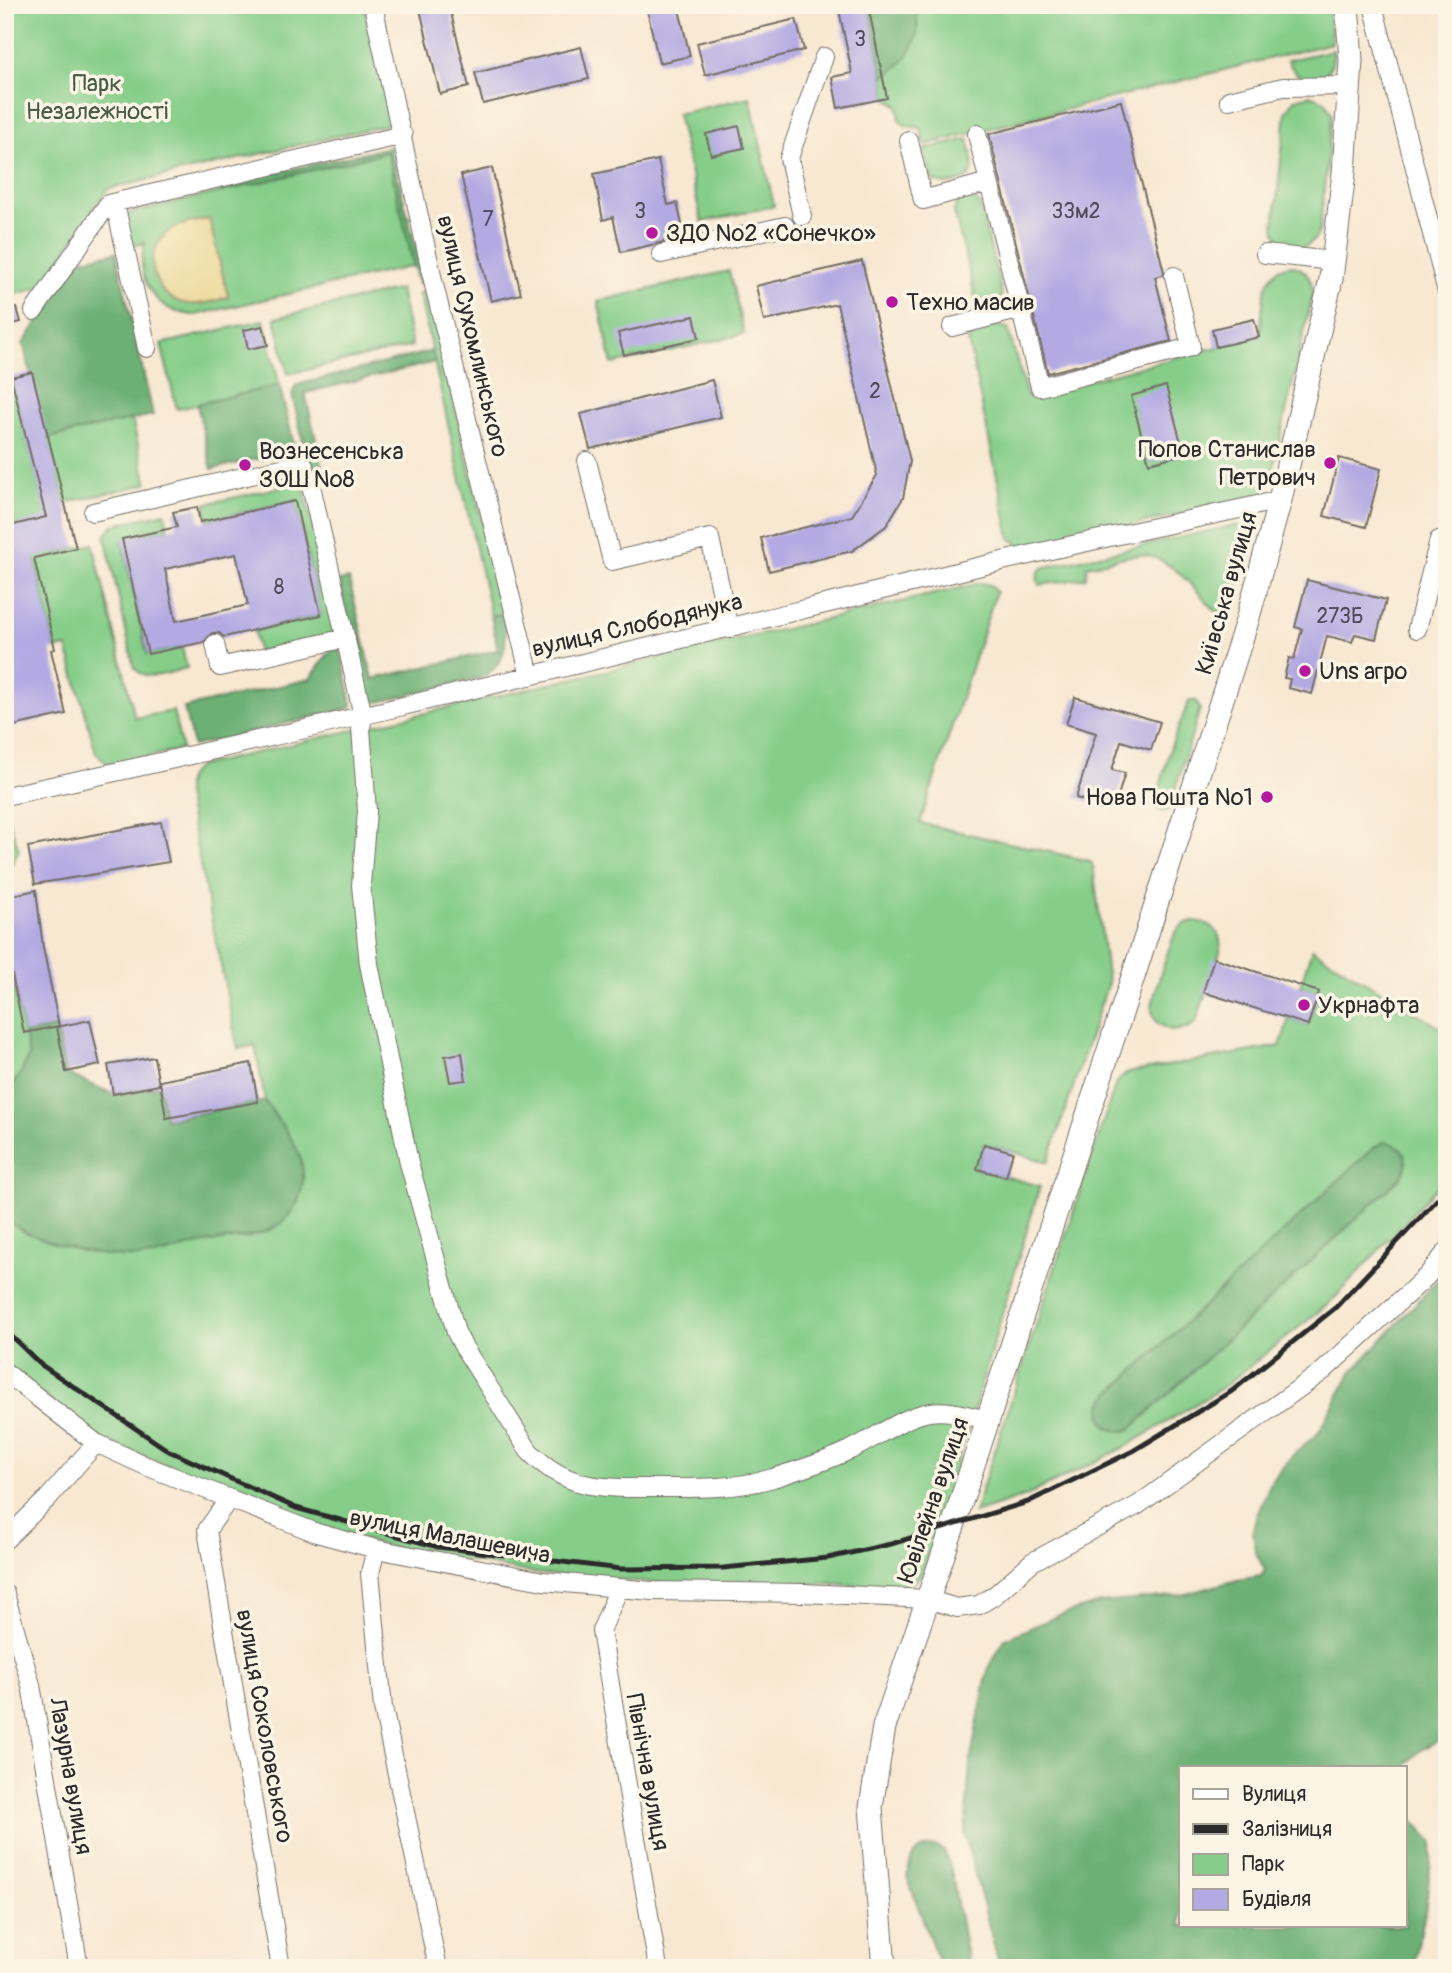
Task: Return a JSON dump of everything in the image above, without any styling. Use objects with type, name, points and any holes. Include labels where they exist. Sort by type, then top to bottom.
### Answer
[{"type":"main road","name":"Київська вулиця","points":[[1106,1059],[1247,621],[1280,500],[1333,261],[1344,173],[1352,61],[1347,5]]},
{"type":"main road","name":"Ювілейна вулиця","points":[[884,1968],[871,1807],[884,1727],[1106,1059]]},
{"type":"street","name":"вулиця Сухомлинського","points":[[373,5],[434,285],[530,676]]},
{"type":"street","points":[[1373,5],[1447,292]]},
{"type":"street","points":[[802,216],[789,158],[824,57]]},
{"type":"street","points":[[1229,100],[1283,87],[1350,86]]},
{"type":"street","points":[[977,134],[1040,387],[1191,347],[1174,276]]},
{"type":"street","points":[[34,311],[108,204],[403,135]]},
{"type":"street","points":[[909,141],[923,200],[989,182]]},
{"type":"street","points":[[115,203],[147,348]]},
{"type":"street","points":[[661,254],[785,226]]},
{"type":"street","points":[[1265,254],[1333,261]]},
{"type":"street","points":[[952,327],[1021,309]]},
{"type":"street","points":[[587,461],[612,561],[710,538],[729,629]]},
{"type":"street","points":[[93,512],[303,463],[312,489],[363,716],[361,728],[367,828],[363,854],[363,898],[369,964],[403,1137],[456,1332],[529,1451],[565,1479],[592,1486],[721,1488],[771,1479],[797,1470],[847,1451],[925,1413],[946,1411],[988,1420]]},
{"type":"street","name":"вулиця Слободянука","points":[[5,796],[363,716],[1000,562],[1280,500]]},
{"type":"street","points":[[1417,629],[1439,540],[1447,538]]},
{"type":"street","points":[[215,644],[220,667],[346,638]]},
{"type":"street","name":"вулиця Малашевича","points":[[5,1372],[96,1443],[146,1466],[317,1533],[376,1549],[543,1581],[652,1591],[804,1593],[927,1600],[957,1608],[979,1605],[995,1595],[1032,1562],[1138,1505],[1323,1371],[1427,1276],[1447,1251]]},
{"type":"street","points":[[5,1540],[48,1498],[96,1443]]},
{"type":"street","name":"вулиця Соколовського","points":[[229,1499],[206,1530],[281,1968]]},
{"type":"street","points":[[376,1549],[370,1573],[383,1708],[439,1968]]},
{"type":"street","name":"Північна вулиця","points":[[619,1588],[601,1631],[658,1968]]},
{"type":"street","name":"Лазурна вулиця","points":[[5,1594],[31,1685],[79,1968]]},
{"type":"green space","name":"Парк Незалежності","points":[[5,5],[364,5],[392,119],[390,124],[108,189],[40,288],[5,297]]},
{"type":"green space","points":[[868,5],[1329,5],[1332,43],[924,145],[921,128],[900,122],[898,106],[887,98]]},
{"type":"green space","points":[[868,5],[915,5],[916,38],[908,56],[883,77]]},
{"type":"green space","points":[[1333,50],[1329,69],[1316,79],[1300,76],[1288,60]]},
{"type":"green space","points":[[1310,95],[1325,101],[1332,114],[1320,229],[1310,243],[1296,248],[1283,242],[1274,227],[1286,112],[1295,99]]},
{"type":"green space","points":[[750,97],[774,206],[702,222],[677,114]]},
{"type":"green space","points":[[968,139],[973,161],[968,177],[945,184],[934,181],[929,171],[925,149]]},
{"type":"green space","points":[[390,147],[425,283],[418,284],[387,152],[221,192],[222,185]]},
{"type":"green space","points":[[387,152],[414,266],[195,315],[181,313],[159,301],[151,292],[143,270],[145,243],[129,247],[122,215]],"holes":[[[209,219],[228,297],[193,304],[158,243],[163,237],[188,223]]]},
{"type":"green space","points":[[965,197],[974,199],[980,205],[1002,294],[998,306],[988,309],[976,300],[954,211],[957,202]]},
{"type":"green space","points":[[116,252],[153,415],[48,438],[23,344],[79,260]]},
{"type":"green space","points":[[1291,265],[1307,274],[1313,292],[1272,475],[1264,495],[1025,550],[1010,538],[968,340],[992,326],[1008,329],[1027,396],[1260,336],[1268,283],[1273,274]]},
{"type":"green space","points":[[729,271],[744,334],[612,364],[598,301]]},
{"type":"green space","points":[[400,289],[412,346],[288,374],[275,318]]},
{"type":"green space","points":[[427,291],[504,613],[491,616],[419,293]]},
{"type":"green space","points":[[264,320],[295,450],[212,469],[197,405],[177,409],[161,344]]},
{"type":"green space","points":[[432,351],[435,362],[305,393],[325,478],[312,481],[292,394],[296,385]]},
{"type":"green space","points":[[5,364],[11,377],[56,553],[93,544],[135,718],[173,711],[182,749],[115,764],[107,763],[96,753],[67,647],[55,649],[26,523],[5,527]]},
{"type":"green space","points":[[279,385],[295,450],[212,469],[197,404]]},
{"type":"green space","points":[[132,419],[147,484],[64,503],[48,438]]},
{"type":"green space","points":[[295,484],[304,488],[336,630],[334,634],[258,652],[254,631],[321,615],[295,501],[208,520],[205,504]]},
{"type":"green space","points":[[165,513],[168,529],[122,540],[147,654],[182,647],[187,668],[151,676],[134,667],[105,536],[113,525]]},
{"type":"green space","points":[[1237,525],[1252,533],[1254,543],[1230,608],[1225,613],[1217,612],[1182,576],[1162,561],[1151,557],[1127,556],[1087,566],[1086,578],[1040,585],[1037,577],[1045,567]]},
{"type":"green space","points":[[349,579],[373,679],[498,650],[491,616],[504,613],[506,633],[501,659],[480,678],[378,702],[371,701],[366,696],[339,581]]},
{"type":"green space","points":[[981,583],[990,585],[996,592],[920,823],[1090,861],[1093,866],[1108,983],[1048,1162],[984,1144],[977,1169],[1040,1186],[972,1416],[923,1571],[916,1580],[907,1587],[896,1590],[831,1583],[713,1587],[539,1574],[377,1544],[312,1524],[98,1438],[5,1364],[5,1219],[24,1232],[72,1247],[118,1256],[150,1256],[200,1243],[250,1237],[298,1202],[301,1160],[286,1131],[265,1101],[255,1045],[238,1049],[186,795],[188,779],[199,766]]},
{"type":"green space","points":[[332,648],[341,651],[352,705],[350,708],[193,746],[184,708],[310,679]]},
{"type":"green space","points":[[1189,701],[1196,701],[1200,709],[1170,806],[1168,810],[1161,811],[1156,807],[1156,802],[1171,746]]},
{"type":"green space","points":[[5,810],[19,850],[5,878]]},
{"type":"green space","points":[[1194,921],[1215,930],[1220,940],[1220,952],[1196,1022],[1190,1027],[1174,1031],[1156,1021],[1153,1004],[1176,932],[1184,924]]},
{"type":"green space","points":[[5,947],[29,1056],[20,1075],[5,1094]]},
{"type":"green space","points":[[1312,949],[1447,1032],[1447,1176],[1332,1301],[1225,1386],[1129,1445],[1026,1496],[974,1513],[1116,1083],[1132,1072],[1280,1046],[1289,1019],[1308,1025],[1318,992],[1300,986]],"holes":[[[1405,1154],[1406,1167],[1399,1179],[1132,1428],[1126,1431],[1107,1427],[1101,1415]]]},
{"type":"green space","points":[[56,1028],[65,1073],[113,1094],[159,1086],[166,1119],[265,1101],[290,1137],[301,1160],[303,1183],[290,1214],[273,1229],[255,1235],[198,1244],[153,1256],[136,1257],[76,1250],[37,1237],[5,1219],[5,1094],[20,1075],[29,1056],[24,1034]]},
{"type":"green space","points":[[1384,1142],[1397,1146],[1405,1155],[1406,1167],[1399,1179],[1132,1428],[1117,1431],[1106,1424],[1101,1412],[1106,1397],[1373,1148]]},
{"type":"green space","points":[[1447,1270],[1447,1736],[1418,1753],[1405,1766],[1179,1766],[1179,1927],[1406,1927],[1406,1812],[1433,1842],[1425,1913],[1413,1968],[1000,1968],[965,1836],[970,1762],[989,1666],[1005,1639],[1057,1616],[1100,1603],[1182,1595],[1261,1576],[1265,1570],[1255,1551],[1253,1530],[1272,1480],[1291,1457],[1318,1433],[1351,1373]]},
{"type":"green space","points":[[935,1846],[944,1851],[951,1869],[969,1968],[941,1968],[907,1877],[914,1854],[922,1848]]},
{"type":"sand","points":[[209,219],[228,297],[186,304],[170,297],[156,280],[153,270],[155,250],[160,240],[172,229]]},
{"type":"building","points":[[419,5],[449,5],[469,87],[440,94]]},
{"type":"building","points":[[646,5],[678,5],[690,56],[659,63]]},
{"type":"building","points":[[838,5],[868,5],[887,98],[838,108],[832,77],[852,73]]},
{"type":"building","points":[[796,19],[804,50],[705,75],[697,43]]},
{"type":"building","points":[[581,47],[589,79],[483,104],[475,73]]},
{"type":"building","points":[[1121,101],[1164,272],[1163,275],[1155,277],[1171,341],[1048,373],[989,134]]},
{"type":"building","points":[[739,126],[744,148],[711,155],[706,134]]},
{"type":"building","name":"ЗДО №2 «Сонечко»","points":[[658,160],[668,205],[677,203],[685,237],[621,252],[613,217],[603,220],[594,174]]},
{"type":"building","points":[[492,168],[521,294],[491,301],[461,175]]},
{"type":"building","points":[[862,261],[910,461],[903,498],[886,526],[852,551],[769,571],[761,538],[852,516],[877,475],[837,304],[764,321],[756,286]]},
{"type":"building","points":[[17,308],[21,322],[5,326],[5,311]]},
{"type":"building","points":[[694,316],[699,338],[624,355],[618,333]]},
{"type":"building","points":[[1254,319],[1259,337],[1216,347],[1212,329]]},
{"type":"building","points":[[263,326],[268,345],[248,349],[244,330]]},
{"type":"building","points":[[32,372],[76,548],[34,558],[55,649],[51,650],[66,714],[5,728],[5,527],[46,517],[11,377]]},
{"type":"building","points":[[712,380],[721,417],[590,449],[581,414]]},
{"type":"building","points":[[1166,386],[1184,454],[1149,463],[1131,396]]},
{"type":"building","points":[[1339,458],[1381,469],[1366,527],[1324,516]]},
{"type":"building","name":"Вознесенська ЗОШ №8","points":[[295,501],[321,615],[224,637],[219,633],[212,633],[204,642],[148,654],[122,539],[177,527],[173,512],[197,507],[200,522]],"holes":[[[236,554],[248,605],[176,621],[165,569]]]},
{"type":"building","points":[[1307,580],[1386,600],[1376,639],[1355,634],[1352,642],[1327,636],[1312,694],[1288,688],[1290,679],[1284,678],[1289,658],[1294,659],[1302,629],[1295,627]]},
{"type":"building","points":[[1075,697],[1160,722],[1151,750],[1121,741],[1112,770],[1125,773],[1114,809],[1076,798],[1096,733],[1066,724]]},
{"type":"building","points":[[161,822],[169,862],[35,884],[28,847]]},
{"type":"building","points":[[36,890],[43,947],[59,1026],[24,1033],[5,940],[5,897]]},
{"type":"building","points":[[1214,958],[1319,992],[1308,1025],[1203,992]]},
{"type":"building","points":[[90,1020],[100,1065],[66,1072],[57,1027]]},
{"type":"building","points":[[462,1053],[466,1080],[450,1082],[445,1056]]},
{"type":"building","points":[[154,1057],[159,1085],[113,1094],[108,1065]]},
{"type":"building","points":[[251,1063],[258,1102],[166,1118],[160,1081]]},
{"type":"building","points":[[984,1144],[1013,1152],[1006,1177],[977,1169]]},
{"type":"railway","points":[[5,1330],[40,1364],[169,1451],[296,1508],[438,1547],[621,1569],[723,1568],[828,1558],[891,1544],[1028,1502],[1133,1451],[1232,1391],[1335,1308],[1447,1189]]},
{"type":"place","name":"ЗДО №2 «Сонечко»","points":[[652,233]]},
{"type":"place","name":"Техно масив","points":[[892,302]]},
{"type":"place","name":"Попов Станислав Петрович","points":[[1330,463]]},
{"type":"place","name":"Вознесенська ЗОШ №8","points":[[245,465]]},
{"type":"place","name":"Uns агро","points":[[1305,671]]},
{"type":"place","name":"Нова Пошта №1","points":[[1267,797]]},
{"type":"place","name":"Укрнафта","points":[[1304,1005]]}]
